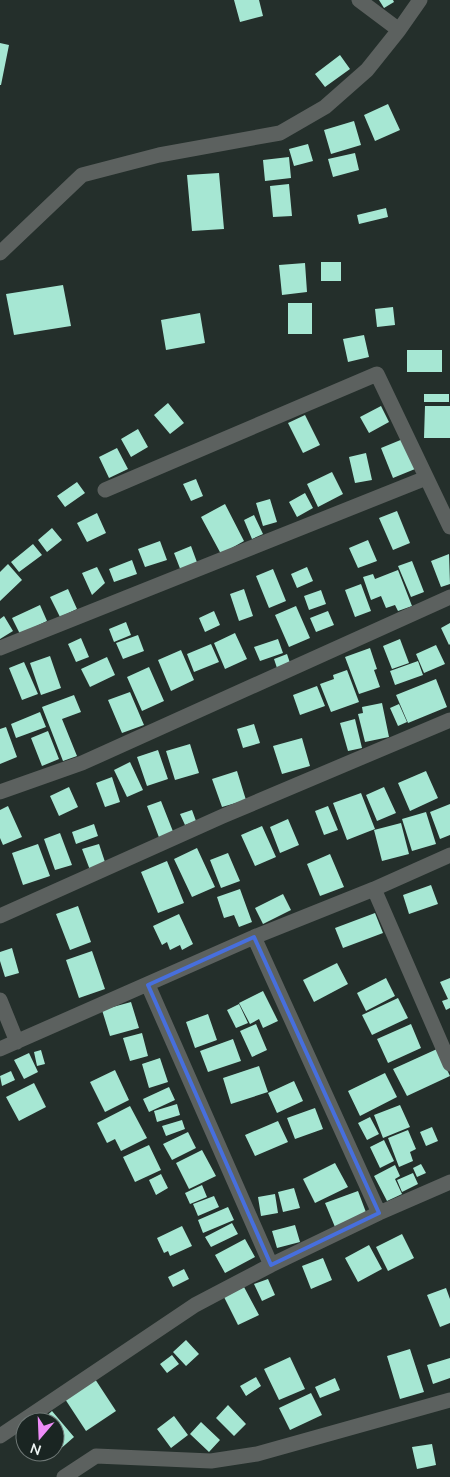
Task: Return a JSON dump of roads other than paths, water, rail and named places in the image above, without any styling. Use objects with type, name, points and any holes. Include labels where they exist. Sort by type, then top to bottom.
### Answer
[{"type":"street","points":[[359,0],[399,30]]},
{"type":"street","points":[[0,254],[82,175],[159,155],[280,134],[325,107],[367,70],[420,0]]},
{"type":"street","points":[[105,490],[377,374],[450,527]]},
{"type":"street","points":[[0,648],[426,478]]},
{"type":"street","points":[[0,792],[82,763],[450,597]]},
{"type":"street","points":[[0,916],[214,820],[450,720]]},
{"type":"street","points":[[0,1049],[254,937],[374,889],[450,855]]},
{"type":"street","points":[[374,889],[450,1064]]},
{"type":"street","points":[[254,937],[379,1213]]},
{"type":"street","points":[[148,985],[271,1265]]},
{"type":"street","points":[[0,1000],[17,1042]]},
{"type":"street","points":[[0,1436],[195,1305],[271,1265],[379,1213],[450,1182]]},
{"type":"street","points":[[64,1477],[96,1456],[211,1461],[257,1454],[450,1400]]}]
